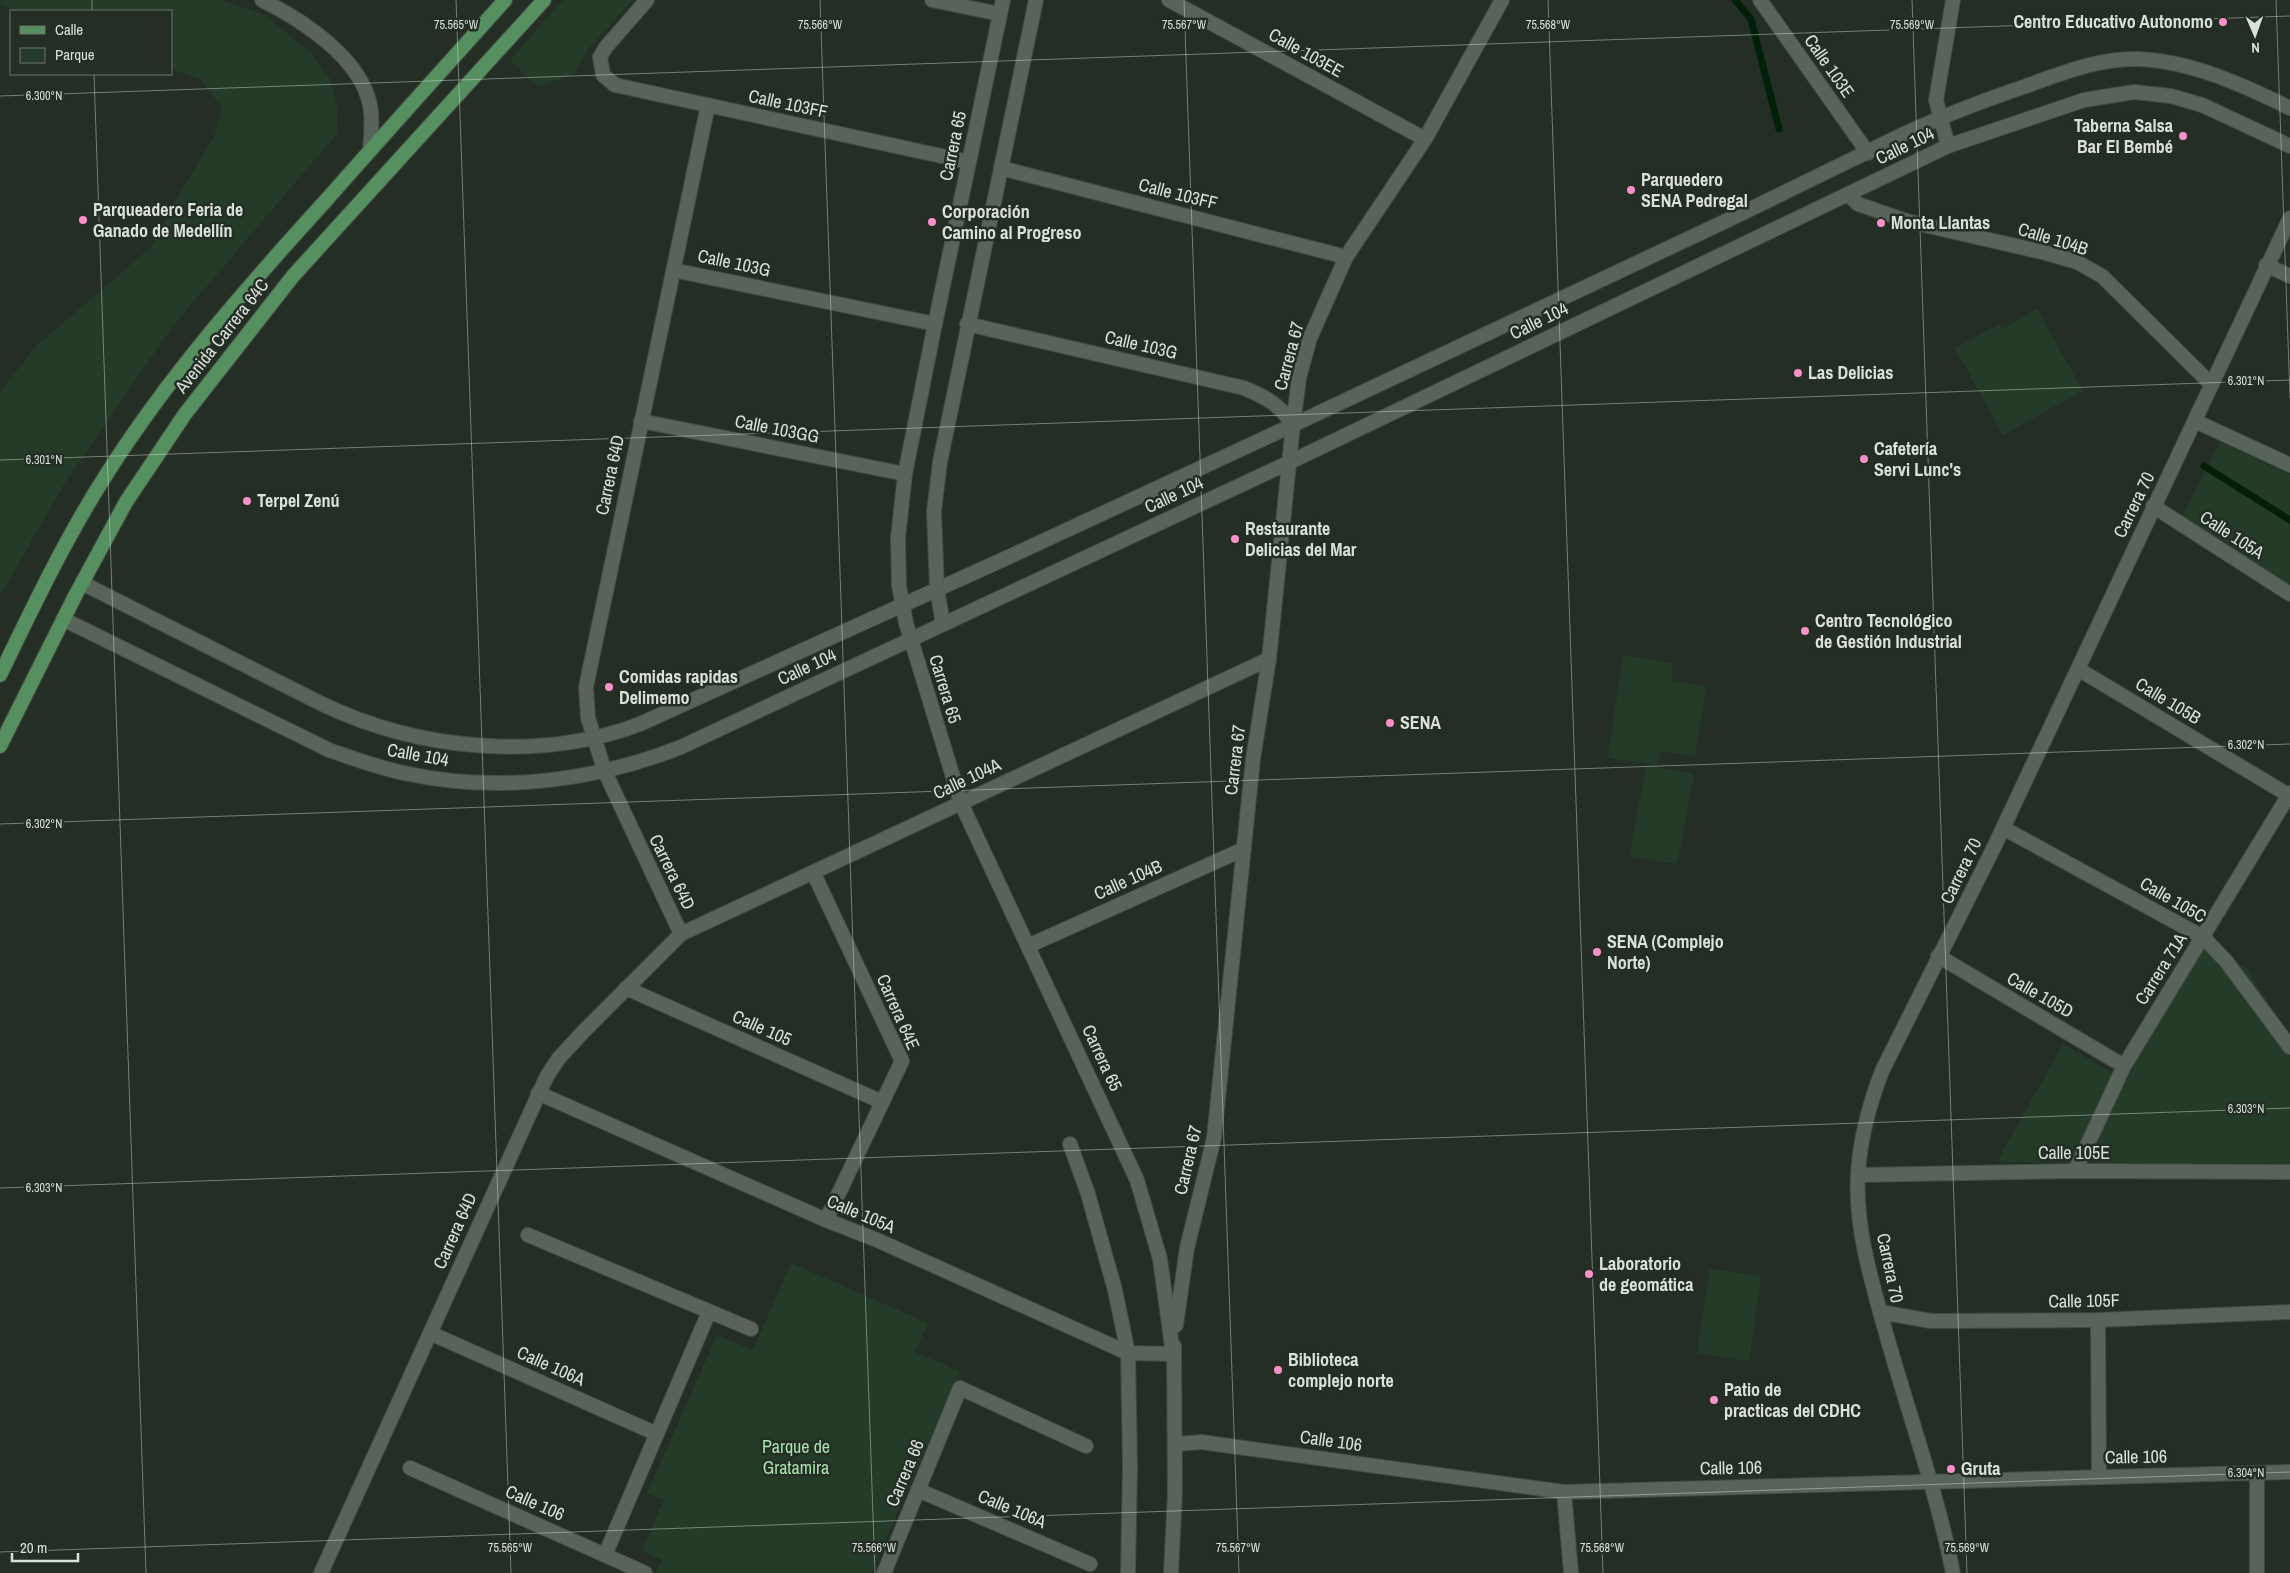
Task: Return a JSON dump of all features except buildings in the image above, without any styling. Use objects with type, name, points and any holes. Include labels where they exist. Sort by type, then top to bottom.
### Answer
[{"type":"main road","name":"Avenida Carrera 64C","points":[[0,675],[52,568],[75,527],[106,475],[141,424],[233,303],[505,0]]},
{"type":"main road","name":"Avenida Carrera 64C","points":[[0,746],[82,583],[126,502],[185,414],[255,322],[293,276],[544,0]]},
{"type":"street","points":[[262,0],[297,20],[334,47],[349,64],[364,88],[370,103],[372,120],[370,151]]},
{"type":"street","name":"Calle 103FF","points":[[647,0],[606,47],[600,57],[603,75],[615,85],[969,162]]},
{"type":"street","points":[[932,0],[1000,14]]},
{"type":"street","name":"Carrera 65","points":[[1003,0],[935,324],[906,474],[898,538],[898,567],[902,605],[910,639],[961,803],[1136,1180],[1160,1260],[1173,1354]]},
{"type":"street","points":[[944,624],[937,589],[934,539],[936,487],[967,324],[1036,0]]},
{"type":"street","name":"Calle 103EE","points":[[1169,0],[1425,139]]},
{"type":"street","name":"Carrera 67","points":[[1171,1573],[1176,1444],[1173,1354],[1181,1278],[1214,1138],[1255,748],[1270,658],[1299,378],[1310,338],[1346,257],[1425,139],[1502,0]]},
{"type":"street","name":"Calle 103E","points":[[1760,0],[1868,153]]},
{"type":"street","points":[[1948,146],[1936,100],[1953,0]]},
{"type":"street","name":"Calle 104","points":[[82,583],[344,715],[406,733],[472,744],[508,746],[559,744],[593,738],[616,733],[640,724],[1293,425],[1868,153],[1940,117],[2081,66],[2136,59],[2176,65],[2213,75],[2254,90],[2290,108]]},
{"type":"street","name":"Calle 104","points":[[63,620],[329,750],[375,766],[410,775],[458,782],[568,779],[605,772],[652,759],[680,747],[944,624],[1290,462],[1948,146],[2084,100],[2134,92],[2171,96],[2202,104],[2290,146]]},
{"type":"street","name":"Carrera 64D","points":[[321,1573],[538,1093],[559,1058],[681,934],[605,772],[588,718],[586,687],[708,105]]},
{"type":"street","name":"Calle 103FF","points":[[1001,168],[1346,257]]},
{"type":"street","name":"Calle 104B","points":[[1848,194],[1858,204],[1907,221],[2077,262],[2102,276],[2211,384]]},
{"type":"street","name":"Carrera 70","points":[[1953,1573],[1944,1527],[1880,1312],[1863,1239],[1858,1175],[1868,1108],[1882,1071],[2003,828],[2153,506],[2195,421],[2266,265],[2290,218]]},
{"type":"street","points":[[2266,265],[2290,276]]},
{"type":"street","name":"Calle 103G","points":[[673,270],[935,324]]},
{"type":"street","name":"Calle 103G","points":[[967,324],[1244,388],[1271,400],[1280,407],[1293,425]]},
{"type":"street","name":"Calle 103GG","points":[[641,421],[906,474]]},
{"type":"street","points":[[2195,421],[2290,465]]},
{"type":"street","name":"Calle 105A","points":[[2153,506],[2290,594]]},
{"type":"street","name":"Calle 104A","points":[[681,934],[1270,658]]},
{"type":"street","name":"Calle 105B","points":[[2078,669],[2290,795]]},
{"type":"street","name":"Carrera 71A","points":[[2075,1171],[2124,1066],[2290,795]]},
{"type":"street","name":"Calle 105C","points":[[2003,828],[2202,937],[2226,961],[2290,1047]]},
{"type":"street","name":"Calle 104B","points":[[1028,946],[1244,849]]},
{"type":"street","name":"Carrera 64E","points":[[813,872],[902,1061],[826,1220]]},
{"type":"street","name":"Calle 105D","points":[[1938,956],[2124,1066]]},
{"type":"street","name":"Calle 105","points":[[626,988],[882,1102]]},
{"type":"street","name":"Calle 105A","points":[[538,1093],[826,1220],[877,1240],[1128,1353],[1173,1354]]},
{"type":"street","points":[[1070,1144],[1088,1194],[1115,1290],[1128,1353],[1130,1467],[1128,1573]]},
{"type":"street","name":"Calle 105E","points":[[1858,1175],[2075,1171],[2290,1172]]},
{"type":"street","points":[[528,1235],[752,1329]]},
{"type":"street","points":[[605,1555],[709,1312]]},
{"type":"street","name":"Calle 105F","points":[[1880,1312],[1931,1321],[2098,1320],[2290,1312]]},
{"type":"street","points":[[2098,1320],[2099,1476]]},
{"type":"street","name":"Calle 106A","points":[[430,1333],[657,1434]]},
{"type":"street","name":"Carrera 66","points":[[884,1573],[960,1388],[1086,1446]]},
{"type":"street","name":"Calle 106","points":[[1176,1444],[1201,1442],[1564,1492],[2290,1472]]},
{"type":"street","name":"Calle 106","points":[[410,1468],[645,1573]]},
{"type":"street","points":[[2257,1473],[2257,1573]]},
{"type":"street","name":"Calle 106A","points":[[918,1490],[1090,1564]]},
{"type":"street","points":[[1564,1492],[1571,1573]]},
{"type":"green space","points":[[1,0],[222,0],[265,15],[311,53],[330,79],[337,107],[337,134],[172,327],[64,484],[0,596],[0,392],[36,346],[151,247],[180,193],[214,137],[222,108],[201,79],[172,69],[172,10],[14,10],[0,5]]},
{"type":"green space","points":[[563,0],[633,0],[589,48],[574,74],[538,87],[510,60]]},
{"type":"green space","points":[[2037,309],[2083,391],[2003,435],[1955,348],[1999,324],[2002,329]]},
{"type":"green space","points":[[2220,442],[2290,475],[2290,590],[2181,518]]},
{"type":"green space","points":[[1623,655],[1673,663],[1671,681],[1706,686],[1695,756],[1661,751],[1658,765],[1608,758]]},
{"type":"green space","points":[[1646,765],[1694,774],[1677,864],[1630,856]]},
{"type":"green space","points":[[2196,942],[2247,969],[2290,1037],[2290,1164],[2196,1163],[2141,1169],[2141,1163],[1997,1162],[2063,1044],[2126,1081],[2134,1069],[2132,1051]]},
{"type":"green space","name":"Parque de Gratamira","points":[[791,1263],[928,1323],[915,1352],[960,1371],[871,1573],[656,1573],[662,1560],[642,1551],[664,1500],[647,1493],[717,1335],[753,1350]]},
{"type":"green space","points":[[1710,1269],[1761,1276],[1749,1361],[1697,1353]]},
{"type":"waterway","points":[[1735,0],[1751,19],[1779,129]]},
{"type":"waterway","points":[[2204,466],[2290,520]]},
{"type":"place","name":"Centro Educativo Autonomo","points":[[2223,22]]},
{"type":"place","name":"Taberna Salsa Bar El Bembé","points":[[2183,136]]},
{"type":"place","name":"Parquedero SENA Pedregal","points":[[1631,190]]},
{"type":"place","name":"Parqueadero Feria de Ganado de Medellín","points":[[83,220]]},
{"type":"place","name":"Corporación Camino al Progreso","points":[[932,222]]},
{"type":"place","name":"Monta Llantas","points":[[1881,223]]},
{"type":"place","name":"Las Delicias","points":[[1798,373]]},
{"type":"place","name":"Cafetería Servi Lunc's","points":[[1864,459]]},
{"type":"place","name":"Terpel Zenú","points":[[247,501]]},
{"type":"place","name":"Restaurante Delicias del Mar","points":[[1235,539]]},
{"type":"place","name":"Centro Tecnológico de Gestión Industrial","points":[[1805,631]]},
{"type":"place","name":"Comidas rapidas Delimemo","points":[[609,687]]},
{"type":"place","name":"SENA","points":[[1390,723]]},
{"type":"place","name":"SENA (Complejo Norte)","points":[[1597,952]]},
{"type":"place","name":"Laboratorio de geomática","points":[[1589,1274]]},
{"type":"place","name":"Biblioteca complejo norte","points":[[1278,1370]]},
{"type":"place","name":"Patio de practicas del CDHC","points":[[1714,1400]]},
{"type":"place","name":"Gruta","points":[[1951,1469]]}]
